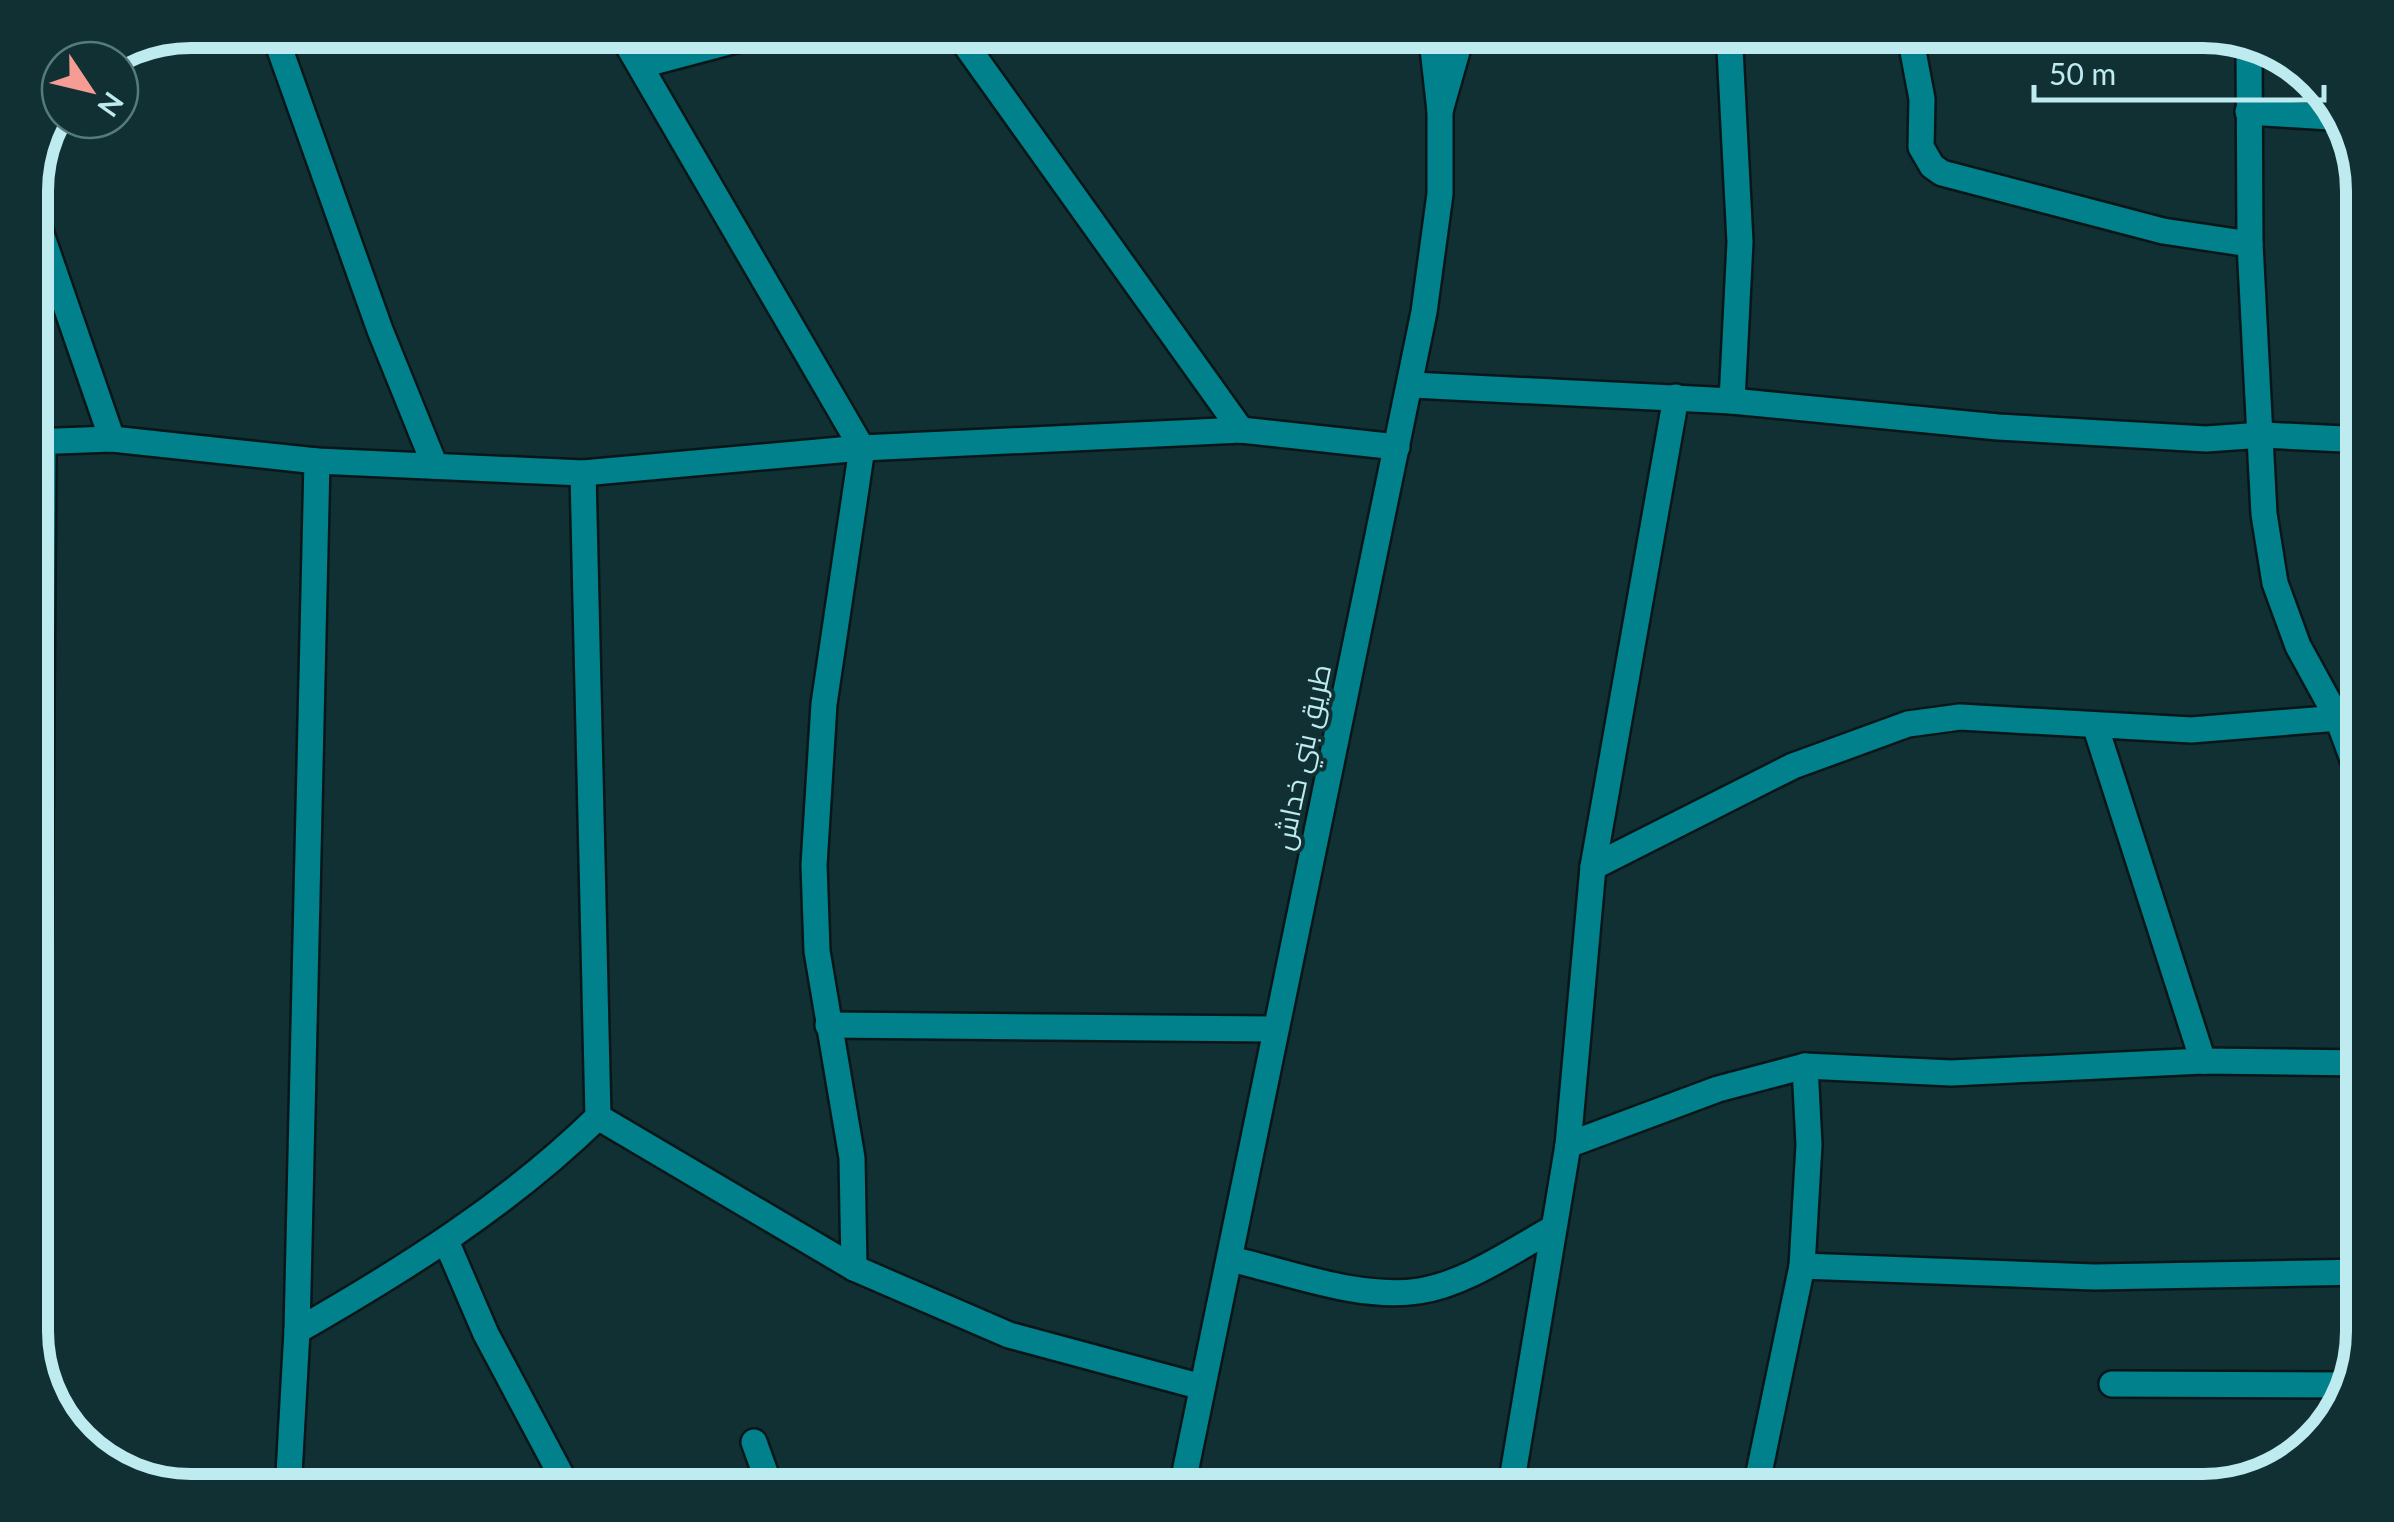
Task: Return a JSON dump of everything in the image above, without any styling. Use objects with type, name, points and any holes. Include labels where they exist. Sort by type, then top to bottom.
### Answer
[{"type":"street","points":[[279,48],[380,330],[436,466]]},
{"type":"street","points":[[630,48],[862,448],[835,620],[818,775],[817,951],[852,1158],[854,1268]]},
{"type":"street","points":[[642,66],[708,48]]},
{"type":"street","points":[[967,48],[1241,430]]},
{"type":"street","name":"طريق بني خداش","points":[[1185,1474],[1412,385],[1440,194],[1440,111],[1433,48]]},
{"type":"street","points":[[1440,111],[1458,48]]},
{"type":"street","points":[[1730,48],[1740,242],[1732,400]]},
{"type":"street","points":[[1912,48],[1922,99],[1921,147],[1932,166],[1942,173],[2163,231],[2250,244]]},
{"type":"street","points":[[2249,55],[2250,244],[2263,435],[2264,514],[2274,584],[2298,646],[2346,711]]},
{"type":"street","points":[[2248,112],[2326,117]]},
{"type":"street","points":[[48,254],[112,439]]},
{"type":"street","points":[[1412,385],[1732,400],[1998,427],[2206,439],[2263,435],[2346,439]]},
{"type":"street","points":[[1513,1474],[1568,1145],[1593,866],[1676,397]]},
{"type":"street","points":[[48,442],[112,439],[318,461],[583,473],[862,448],[1241,430],[1397,447]]},
{"type":"street","points":[[289,1474],[298,1332],[318,461]]},
{"type":"street","points":[[298,1332],[446,1240],[552,1162],[598,1116],[583,473]]},
{"type":"street","points":[[1593,866],[1793,766],[1908,724],[1960,718],[2191,730],[2346,718]]},
{"type":"street","points":[[2094,725],[2203,1061]]},
{"type":"street","points":[[828,1025],[1275,1028]]},
{"type":"street","points":[[1568,1145],[1718,1089],[1805,1066],[1951,1073],[2203,1061],[2346,1063]]},
{"type":"street","points":[[1759,1474],[1802,1266],[1808,1145],[1805,1066]]},
{"type":"street","points":[[598,1116],[854,1268],[1009,1336],[1202,1387]]},
{"type":"street","points":[[1230,1259],[1382,1293],[1422,1291],[1451,1282],[1552,1229]]},
{"type":"street","points":[[446,1240],[486,1334],[560,1474]]},
{"type":"street","points":[[1802,1266],[2095,1278],[2346,1272]]},
{"type":"street","points":[[2112,1384],[2336,1385]]},
{"type":"street","points":[[754,1442],[766,1474]]}]
